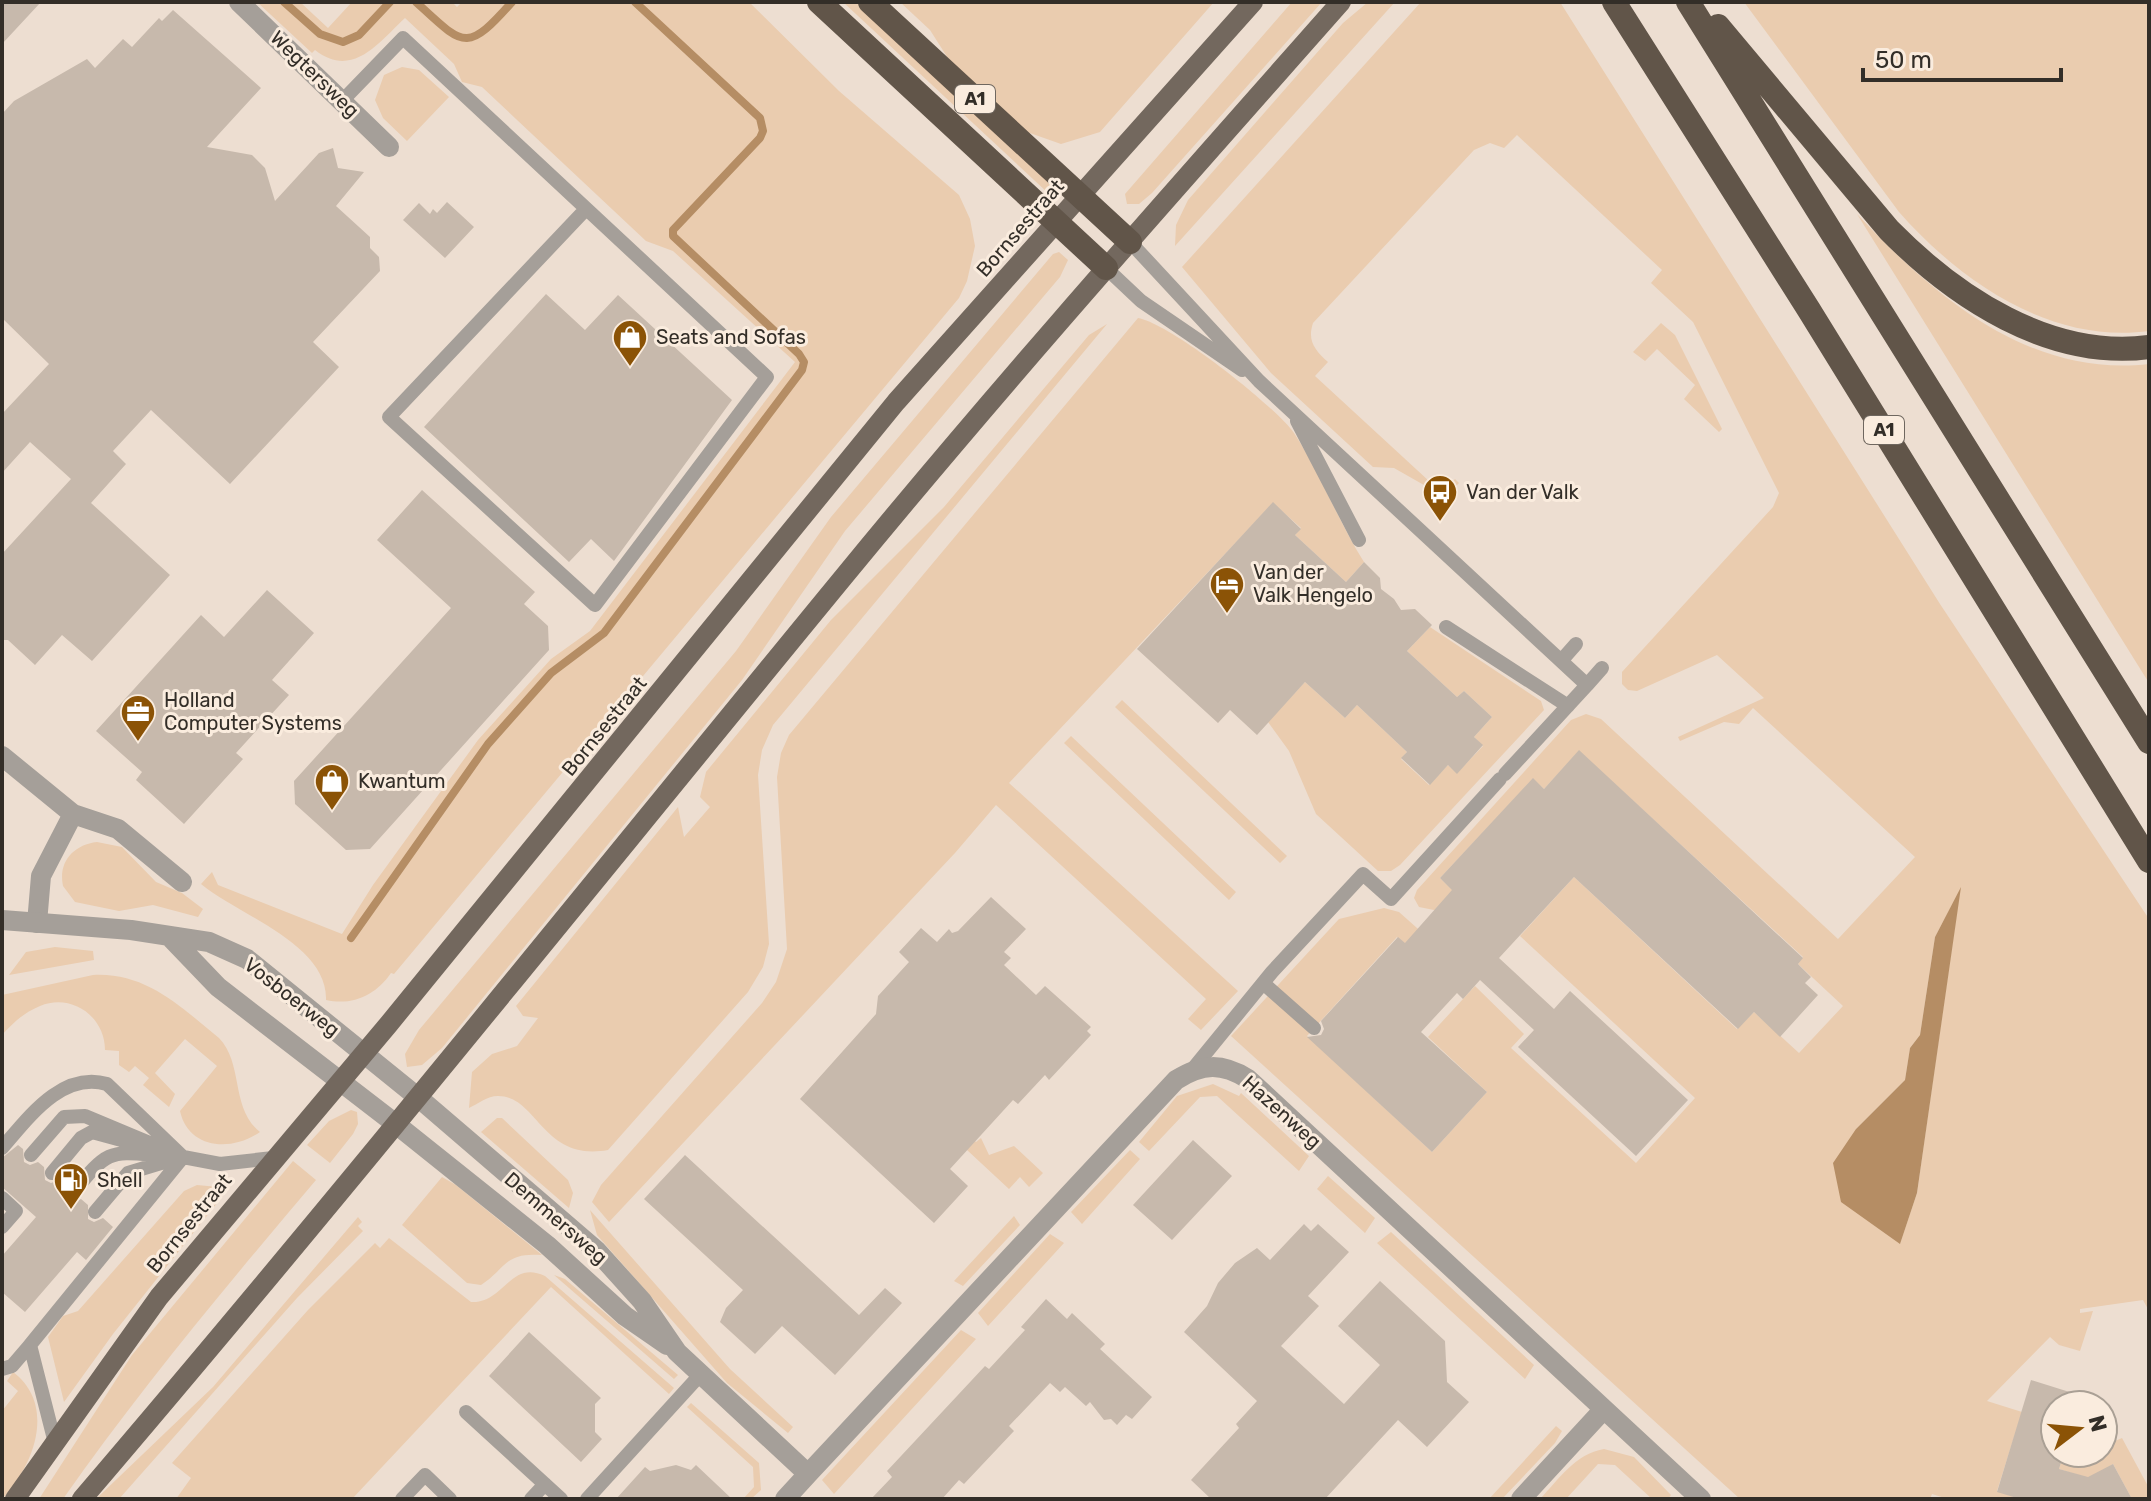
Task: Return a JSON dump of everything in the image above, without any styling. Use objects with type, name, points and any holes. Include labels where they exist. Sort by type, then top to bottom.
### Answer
[{"type":"highway","name":"A1","points":[[819,2],[1058,223]]},
{"type":"highway","name":"A1","points":[[870,2],[1081,196]]},
{"type":"highway","name":"A1","points":[[1614,2],[1809,310],[2149,861]]},
{"type":"highway","points":[[1688,2],[2149,742]]},
{"type":"highway","points":[[1698,2],[1889,230],[1916,258],[1999,316],[2044,335],[2095,346],[2149,347]]},
{"type":"highway","points":[[1081,196],[1130,242]]},
{"type":"highway","points":[[1058,223],[1106,268]]},
{"type":"main road","name":"Bornsestraat","points":[[15,1499],[159,1297],[273,1158],[364,1054],[896,402],[1253,2]]},
{"type":"main road","points":[[82,1499],[420,1099],[846,574],[1106,268],[1341,2]]},
{"type":"street","name":"Wegtersweg","points":[[239,2],[344,99],[389,147]]},
{"type":"street","points":[[2,756],[73,814],[118,829],[182,882]]},
{"type":"street","points":[[37,923],[41,876],[73,814]]},
{"type":"street","name":"Vosboerweg","points":[[2,920],[131,930],[209,942],[247,959],[420,1099]]},
{"type":"street","name":"Vosboerweg","points":[[170,937],[218,987],[397,1125]]},
{"type":"street","name":"Hazenweg","points":[[1192,1070],[1210,1065],[1231,1068],[1248,1079],[1701,1499]]},
{"type":"street","points":[[785,1499],[1150,1107],[1176,1080],[1192,1070]]},
{"type":"street","name":"Demmersweg","points":[[420,1099],[596,1250],[642,1301],[677,1352]]},
{"type":"street","name":"Demmersweg","points":[[397,1125],[547,1245],[625,1316],[677,1352],[808,1474]]},
{"type":"street","points":[[1521,1499],[1604,1409]]},
{"type":"lane","points":[[344,99],[403,38],[767,377],[595,605],[389,417],[586,209]]},
{"type":"lane","points":[[1130,242],[1259,381],[1587,685]]},
{"type":"lane","points":[[1106,268],[1141,301],[1259,381]]},
{"type":"lane","points":[[1293,413],[1359,540]]},
{"type":"lane","points":[[1446,627],[1568,706]]},
{"type":"lane","points":[[1561,661],[1576,644]]},
{"type":"lane","points":[[1192,1070],[1263,983],[1363,874],[1391,899],[1602,668]]},
{"type":"lane","points":[[1263,983],[1314,1028]]},
{"type":"lane","points":[[2,1148],[59,1090],[92,1080],[107,1084],[183,1157]]},
{"type":"lane","points":[[31,1155],[64,1117],[85,1116],[183,1157]]},
{"type":"lane","points":[[52,1173],[81,1138],[92,1132],[220,1164],[273,1158]]},
{"type":"lane","points":[[73,1193],[100,1159],[112,1152],[183,1157]]},
{"type":"lane","points":[[95,1212],[128,1173],[183,1157]]},
{"type":"lane","points":[[2,1369],[12,1366],[30,1345],[183,1157]]},
{"type":"lane","points":[[2,1198],[16,1211],[2,1227]]},
{"type":"lane","points":[[30,1345],[55,1443]]},
{"type":"lane","points":[[587,1499],[700,1375]]},
{"type":"lane","points":[[466,1412],[561,1499]]},
{"type":"lane","points":[[402,1499],[425,1475],[450,1499]]},
{"type":"lane","points":[[531,1499],[545,1484]]},
{"type":"shaded area","points":[[257,2],[300,2],[328,28],[352,2],[452,2],[457,7],[462,2],[749,2],[839,91],[959,195],[970,219],[975,246],[967,281],[959,298],[394,974],[391,973],[371,993],[345,1001],[326,1000],[323,980],[313,963],[297,947],[201,884],[212,872],[218,885],[342,934],[373,885],[478,740],[551,659],[590,631],[795,362],[673,251],[646,241],[482,87],[462,82],[454,64],[405,18],[365,54],[342,61],[315,50],[312,53]]},
{"type":"shaded area","points":[[843,2],[858,2],[1055,185],[1048,193]]},
{"type":"shaded area","points":[[900,2],[1214,2],[1100,132],[1061,144],[1027,132],[951,63],[930,30]]},
{"type":"shaded area","points":[[1292,2],[1322,2],[1152,193],[1139,204],[1127,204],[1125,194]]},
{"type":"shaded area","points":[[1368,2],[1395,2],[1175,246],[1176,225],[1188,200],[1343,23]]},
{"type":"shaded area","points":[[1421,2],[1560,2],[1940,604],[2149,919],[2149,1311],[2143,1300],[2080,1309],[2080,1313],[2093,1311],[2080,1351],[2059,1345],[2050,1337],[1987,1401],[2022,1412],[1997,1491],[2020,1499],[1948,1499],[1932,1494],[1930,1499],[1740,1499],[1231,1036],[1339,919],[1384,908],[1399,912],[1426,936],[1413,950],[1397,937],[1307,1036],[1432,1152],[1487,1092],[1428,1037],[1475,986],[1524,1034],[1511,1048],[1636,1163],[1695,1098],[1520,936],[1574,877],[1737,1029],[1754,1012],[1799,1053],[1843,1006],[1798,964],[1803,957],[1579,751],[1544,789],[1533,779],[1440,878],[1461,898],[1443,918],[1434,910],[1419,907],[1414,898],[1417,890],[1571,720],[1586,714],[1601,719],[1838,939],[1915,857],[1753,708],[1739,724],[1724,722],[1680,741],[1678,737],[1764,698],[1717,655],[1637,691],[1628,690],[1622,684],[1622,672],[1773,507],[1779,493],[1693,322],[1651,283],[1662,270],[1517,135],[1504,148],[1490,143],[1474,150],[1313,323],[1311,329],[1313,345],[1328,362],[1315,376],[1442,493],[1455,479],[1459,483],[1445,497],[1394,468],[1373,467],[1271,373],[1182,267]],"holes":[[[1960,890],[1917,1193],[1900,1243],[1856,1129],[1905,1080],[1910,1048],[1920,1035],[1935,937]]]},
{"type":"shaded area","points":[[1744,2],[2149,2],[2149,331],[2112,332],[2077,328],[2043,318],[2010,303],[1950,262],[1899,212]]},
{"type":"shaded area","points":[[402,67],[419,70],[449,97],[407,141],[383,118],[375,100],[384,75]]},
{"type":"shaded area","points":[[1857,214],[1918,274],[1986,325],[2023,344],[2063,358],[2105,365],[2149,364],[2149,683]]},
{"type":"shaded area","points":[[1059,252],[1068,260],[1060,277],[845,531],[742,680],[442,1048],[422,1065],[407,1067],[405,1054],[419,1030],[736,651],[831,517],[1053,254]]},
{"type":"shaded area","points":[[1138,318],[1197,350],[1283,420],[1304,449],[1364,562],[1346,582],[1295,535],[1301,528],[1273,503],[1009,783],[1238,991],[1201,1030],[1188,1019],[1206,999],[996,805],[955,853],[609,1222],[592,1202],[601,1185],[762,1003],[776,982],[787,949],[777,777],[781,753],[789,735]]},
{"type":"shaded area","points":[[1661,323],[1675,335],[1722,429],[1719,432],[1684,399],[1695,385],[1657,349],[1645,361],[1633,352]]},
{"type":"shaded area","points":[[1107,324],[773,725],[762,750],[758,775],[769,944],[763,967],[748,992],[608,1150],[586,1151],[569,1147],[512,1099],[494,1096],[469,1108],[472,1072],[492,1054],[517,1046],[538,1018],[523,1016],[516,1006],[678,807],[684,837],[710,807],[700,797],[706,772],[831,620],[944,507],[1089,335]]},
{"type":"shaded area","points":[[1430,627],[1541,701],[1544,710],[1400,865],[1391,871],[1378,871],[1316,814],[1289,751],[1268,722],[1305,682],[1345,718],[1357,705],[1407,752],[1401,759],[1429,785],[1448,765],[1457,773],[1483,746],[1474,737],[1492,717],[1464,691],[1457,697],[1407,651]]},
{"type":"shaded area","points":[[1122,700],[1287,856],[1280,863],[1115,707]]},
{"type":"shaded area","points":[[1071,736],[1236,892],[1229,900],[1064,743]]},
{"type":"shaded area","points":[[97,842],[122,847],[156,882],[182,893],[203,909],[198,917],[153,905],[119,911],[75,902],[63,886],[65,862],[74,851]]},
{"type":"shaded area","points":[[1961,887],[1917,1193],[1900,1244],[1841,1202],[1833,1163],[1856,1129],[1905,1080],[1910,1048],[1920,1035],[1935,937]]},
{"type":"shaded area","points":[[55,947],[93,951],[94,960],[9,975],[26,952]]},
{"type":"shaded area","points":[[93,975],[130,979],[146,985],[219,1038],[232,1060],[244,1111],[260,1132],[236,1143],[224,1144],[212,1143],[192,1133],[180,1111],[217,1066],[185,1039],[155,1073],[175,1094],[169,1107],[143,1085],[149,1078],[135,1066],[129,1072],[119,1065],[119,1051],[105,1050],[99,1027],[93,1018],[74,1005],[52,1003],[40,1006],[28,1012],[2,1035],[2,995]]},
{"type":"shaded area","points":[[1213,1084],[1239,1096],[1241,1093],[1309,1156],[1299,1171],[1217,1096],[1200,1097],[1149,1151],[1139,1142],[1177,1096]]},
{"type":"shaded area","points":[[351,1110],[357,1112],[358,1124],[330,1163],[307,1145],[329,1121]]},
{"type":"shaded area","points":[[497,1118],[502,1118],[568,1180],[573,1193],[569,1208],[481,1132]]},
{"type":"shaded area","points":[[960,1128],[976,1142],[981,1138],[989,1155],[1014,1146],[1043,1173],[1029,1187],[1020,1177],[1009,1189],[953,1137]]},
{"type":"shaded area","points":[[1130,1150],[1140,1159],[1082,1224],[1071,1212]]},
{"type":"shaded area","points":[[293,1161],[316,1180],[154,1377],[63,1499],[39,1499],[132,1355]]},
{"type":"shaded area","points":[[1328,1176],[1375,1218],[1365,1233],[1317,1189]]},
{"type":"shaded area","points":[[442,1177],[542,1255],[513,1259],[481,1285],[467,1283],[402,1225]]},
{"type":"shaded area","points":[[197,1185],[229,1188],[113,1334],[64,1402],[48,1337],[63,1316],[78,1311],[184,1191]]},
{"type":"shaded area","points":[[590,1210],[730,1369],[793,1427],[788,1433],[727,1383],[597,1235]]},
{"type":"shaded area","points":[[1014,1216],[1020,1225],[963,1286],[954,1281]]},
{"type":"shaded area","points":[[358,1217],[362,1222],[358,1226],[363,1231],[297,1298],[119,1499],[96,1499],[213,1387]]},
{"type":"shaded area","points":[[1391,1232],[1534,1365],[1525,1379],[1377,1243]]},
{"type":"shaded area","points":[[1050,1234],[1064,1243],[988,1326],[978,1313]]},
{"type":"shaded area","points":[[389,1238],[471,1302],[492,1296],[523,1273],[545,1276],[674,1388],[669,1394],[551,1287],[352,1499],[176,1499],[191,1478],[172,1463],[308,1310],[375,1243],[380,1248]]},
{"type":"shaded area","points":[[554,1275],[565,1279],[678,1375],[674,1379]]},
{"type":"shaded area","points":[[961,1330],[976,1339],[834,1494],[822,1480]]},
{"type":"shaded area","points":[[13,1372],[34,1401],[36,1436],[23,1470],[2,1499],[2,1411],[18,1391],[7,1381]]},
{"type":"shaded area","points":[[691,1403],[759,1463],[761,1490],[751,1499],[743,1499],[754,1487],[753,1467],[687,1407]]},
{"type":"shaded area","points":[[1556,1426],[1562,1431],[1555,1443],[1502,1499],[1489,1499]]},
{"type":"shaded area","points":[[2122,1438],[2149,1488],[2149,1499],[2132,1499],[2116,1469],[2119,1469],[2119,1439]]},
{"type":"shaded area","points":[[1604,1449],[1634,1457],[1671,1495],[1668,1499],[1652,1499],[1615,1465],[1598,1464],[1566,1499],[1540,1499],[1576,1462]]},
{"type":"shaded area","points":[[2059,1469],[2106,1469],[2091,1479]]},
{"type":"building","points":[[2,2],[41,2],[2,44]]},
{"type":"building","points":[[173,10],[261,88],[207,147],[252,155],[265,168],[275,201],[319,153],[333,148],[338,168],[364,172],[336,206],[370,237],[370,248],[379,257],[380,271],[313,342],[339,367],[230,484],[151,410],[113,451],[126,464],[91,503],[170,575],[92,661],[62,635],[35,665],[8,640],[2,640],[2,554],[71,479],[30,442],[2,473],[2,414],[49,364],[2,318],[2,114],[14,101],[87,59],[95,68],[123,39],[132,47],[159,18],[162,21]]},
{"type":"building","points":[[447,202],[474,227],[445,258],[403,220],[419,203],[430,214],[433,209],[437,213]]},
{"type":"building","points":[[546,294],[585,330],[618,295],[732,400],[614,561],[591,539],[569,562],[424,427]]},
{"type":"building","points":[[422,490],[535,592],[524,604],[548,626],[549,650],[370,849],[346,850],[295,804],[294,781],[451,608],[377,540]]},
{"type":"building","points":[[1273,502],[1301,529],[1295,535],[1346,582],[1364,562],[1380,578],[1381,589],[1394,599],[1401,610],[1415,609],[1432,625],[1407,651],[1457,697],[1464,691],[1492,717],[1474,737],[1483,745],[1457,774],[1448,765],[1430,785],[1401,758],[1407,752],[1357,705],[1345,718],[1305,682],[1257,735],[1230,710],[1218,723],[1137,649]]},
{"type":"building","points":[[267,590],[314,633],[272,680],[289,695],[236,753],[243,759],[184,824],[136,780],[142,772],[96,731],[201,615],[224,637]]},
{"type":"building","points":[[1579,750],[1803,958],[1798,964],[1811,977],[1805,983],[1818,995],[1780,1037],[1754,1012],[1738,1029],[1574,877],[1499,958],[1554,1009],[1570,991],[1688,1100],[1636,1156],[1518,1047],[1534,1030],[1480,980],[1463,999],[1457,993],[1421,1032],[1487,1092],[1432,1152],[1307,1037],[1321,1035],[1324,1029],[1321,1021],[1398,937],[1405,943],[1452,890],[1440,878],[1533,778],[1544,789]]},
{"type":"building","points":[[991,897],[1026,929],[1004,952],[1011,958],[1004,965],[1036,995],[1045,986],[1091,1027],[1087,1031],[1091,1035],[1049,1080],[1045,1075],[1018,1104],[1013,1100],[950,1169],[968,1186],[934,1223],[800,1099],[876,1014],[878,996],[909,962],[899,952],[921,928],[937,942],[949,929],[952,933],[958,931]]},
{"type":"building","points":[[1193,1140],[1232,1176],[1172,1240],[1133,1205]]},
{"type":"building","points":[[18,1145],[23,1149],[24,1162],[30,1165],[38,1162],[44,1167],[45,1180],[51,1183],[59,1180],[66,1186],[63,1192],[66,1200],[72,1203],[81,1199],[88,1205],[88,1219],[94,1222],[103,1218],[113,1227],[86,1260],[77,1252],[25,1312],[2,1292],[2,1256],[36,1217],[2,1187],[2,1158]]},
{"type":"building","points":[[685,1155],[859,1315],[885,1288],[902,1303],[835,1375],[782,1326],[755,1354],[720,1322],[726,1308],[743,1290],[644,1199]]},
{"type":"building","points":[[1304,1224],[1311,1231],[1318,1224],[1349,1252],[1308,1296],[1319,1306],[1281,1346],[1344,1404],[1380,1365],[1338,1326],[1380,1281],[1445,1341],[1447,1382],[1469,1402],[1427,1447],[1398,1420],[1325,1499],[1211,1499],[1191,1480],[1239,1428],[1236,1424],[1257,1401],[1184,1332],[1207,1306],[1218,1283],[1235,1263],[1257,1248],[1270,1260]]},
{"type":"building","points":[[1046,1299],[1067,1319],[1072,1313],[1105,1344],[1100,1349],[1152,1397],[1132,1419],[1126,1415],[1117,1425],[1111,1419],[1104,1420],[1090,1402],[1086,1406],[1065,1387],[1060,1392],[1050,1383],[1009,1426],[1014,1431],[964,1484],[959,1480],[942,1499],[871,1499],[892,1477],[887,1471],[985,1366],[989,1369],[1025,1330],[1021,1327]]},
{"type":"building","points":[[529,1332],[601,1398],[595,1404],[595,1432],[602,1439],[581,1462],[489,1376]]},
{"type":"building","points":[[2031,1380],[2060,1389],[2039,1389],[2039,1469],[2059,1469],[2088,1477],[2103,1469],[2116,1469],[2132,1499],[2020,1499],[1997,1492]]},
{"type":"building","points":[[676,1465],[691,1470],[696,1465],[732,1499],[616,1499],[645,1467],[650,1471]]},
{"type":"waterway","points":[[284,2],[320,34],[343,42],[359,35],[390,2]]},
{"type":"waterway","points":[[416,2],[445,28],[465,38],[484,30],[512,2]]},
{"type":"waterway","points":[[351,938],[488,744],[551,673],[604,633],[802,370],[804,362],[799,354],[673,236],[673,230],[760,138],[763,131],[760,118],[635,2]]},
{"type":"place","name":"Seats and Sofas","points":[[630,368]]},
{"type":"place","name":"Van der Valk","points":[[1440,523]]},
{"type":"place","name":"Van der Valk Hengelo","points":[[1227,615]]},
{"type":"place","name":"Holland Computer Systems","points":[[138,743]]},
{"type":"place","name":"Kwantum","points":[[332,812]]},
{"type":"place","name":"Shell","points":[[71,1211]]}]
